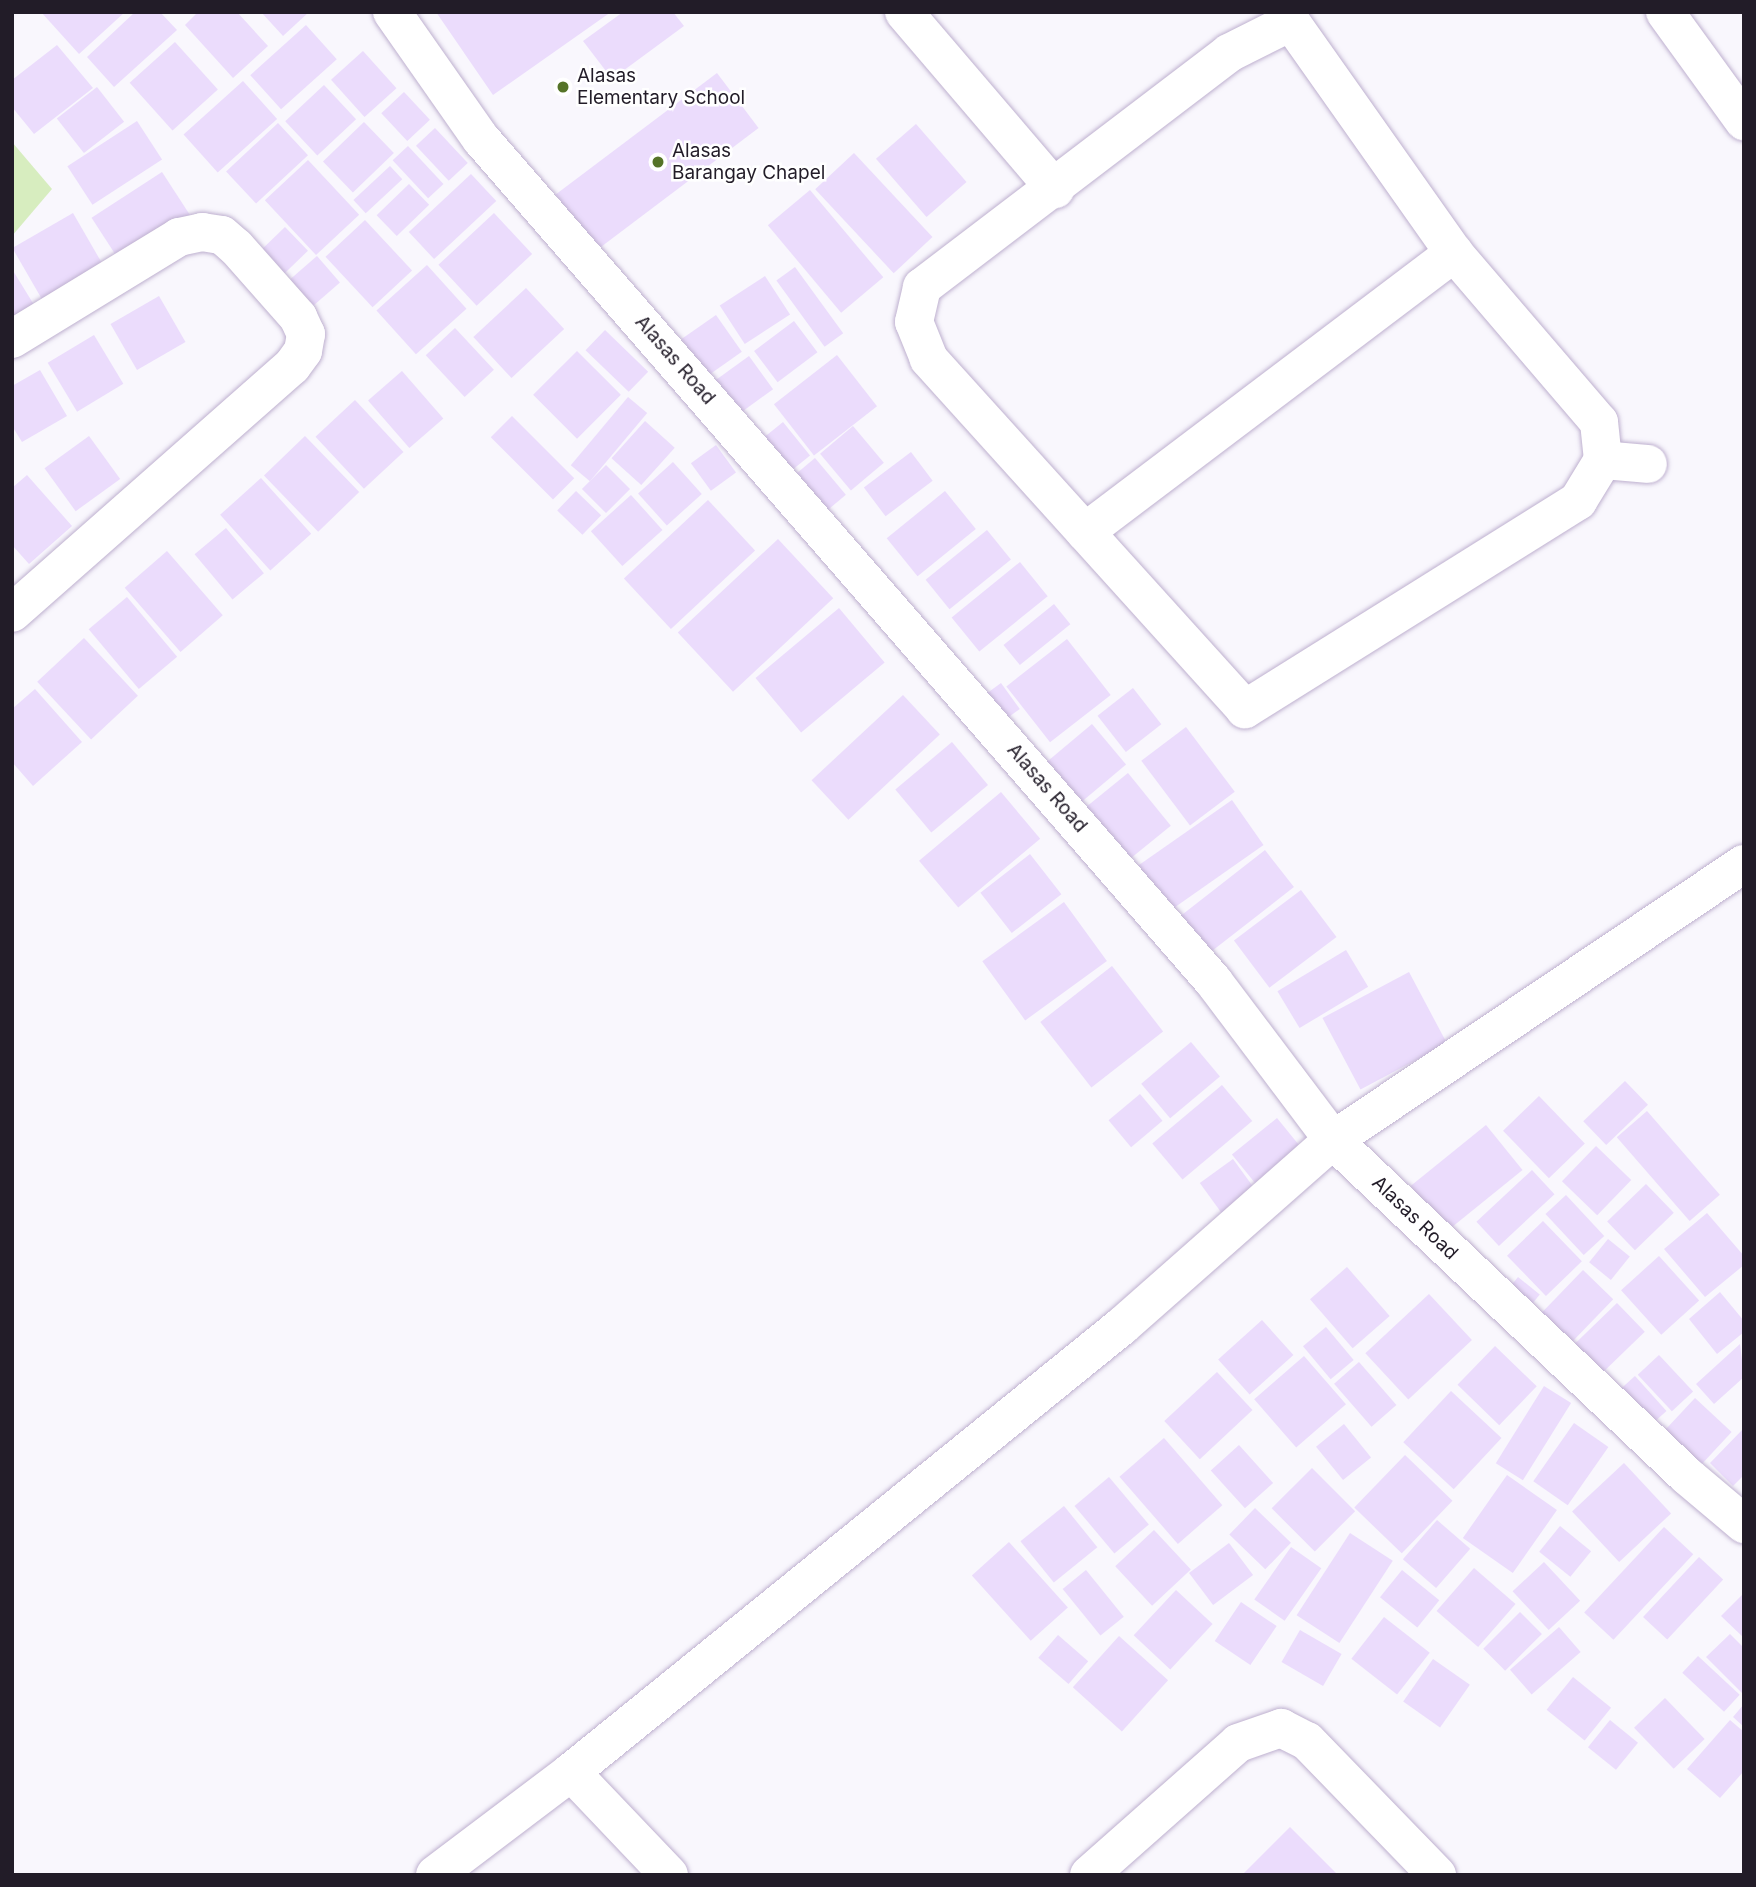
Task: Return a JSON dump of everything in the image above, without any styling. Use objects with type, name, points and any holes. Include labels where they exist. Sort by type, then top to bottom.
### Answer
[{"type":"street","name":"Alasas Road","points":[[392,12],[481,139],[1214,982],[1333,1140],[1687,1476],[1744,1524]]},
{"type":"street","points":[[904,12],[1055,188]]},
{"type":"street","points":[[1665,12],[1744,121]]},
{"type":"street","points":[[1288,17],[1454,253],[1599,422],[1602,460],[1578,501],[1245,709],[929,359],[914,322],[922,286],[1055,188],[1229,53],[1288,17]]},
{"type":"street","points":[[12,339],[179,237],[202,232],[222,235],[236,247],[298,317],[306,334],[303,351],[292,366],[12,613]]},
{"type":"street","points":[[1085,532],[1454,253]]},
{"type":"street","points":[[1602,460],[1648,464]]},
{"type":"street","points":[[435,1875],[571,1772],[1122,1326],[1333,1140],[1744,864]]},
{"type":"street","points":[[1094,1873],[1238,1743],[1281,1728],[1307,1741],[1437,1875]]},
{"type":"street","points":[[571,1772],[669,1875]]},
{"type":"green space","points":[[12,142],[52,189],[12,236]]},
{"type":"building","points":[[41,12],[125,12],[79,54]]},
{"type":"building","points":[[135,12],[160,12],[177,30],[114,87],[87,57]]},
{"type":"building","points":[[198,12],[237,12],[268,46],[233,78],[185,25]]},
{"type":"building","points":[[261,12],[309,12],[283,36]]},
{"type":"building","points":[[436,12],[611,12],[493,95]]},
{"type":"building","points":[[623,12],[673,12],[684,26],[612,79],[583,41]]},
{"type":"building","points":[[306,25],[337,59],[281,109],[250,75]]},
{"type":"building","points":[[175,42],[218,90],[172,130],[130,83]]},
{"type":"building","points":[[57,45],[93,88],[34,134],[12,107],[12,80]]},
{"type":"building","points":[[363,51],[396,88],[365,117],[331,80]]},
{"type":"building","name":"Alasas Barangay Chapel","points":[[717,73],[759,128],[597,250],[556,195]]},
{"type":"building","points":[[243,81],[277,119],[218,172],[184,135]]},
{"type":"building","points":[[324,85],[356,119],[317,156],[285,121]]},
{"type":"building","points":[[97,87],[124,122],[84,153],[57,118]]},
{"type":"building","points":[[404,92],[430,120],[407,141],[381,113]]},
{"type":"building","points":[[137,121],[162,160],[92,205],[67,166]]},
{"type":"building","points":[[364,122],[394,153],[353,193],[323,162]]},
{"type":"building","points":[[278,123],[308,155],[256,204],[226,171]]},
{"type":"building","points":[[916,124],[967,182],[927,217],[876,159]]},
{"type":"building","points":[[435,128],[468,163],[449,181],[416,146]]},
{"type":"building","points":[[408,146],[443,184],[428,198],[393,160]]},
{"type":"building","points":[[854,153],[932,237],[894,273],[815,189]]},
{"type":"building","points":[[308,160],[359,215],[316,255],[265,200]]},
{"type":"building","points":[[390,166],[402,179],[366,213],[353,200]]},
{"type":"building","points":[[162,172],[191,217],[121,263],[92,218]]},
{"type":"building","points":[[471,174],[496,201],[434,259],[409,232]]},
{"type":"building","points":[[409,184],[429,205],[397,236],[377,215]]},
{"type":"building","points":[[810,190],[883,277],[841,313],[768,225]]},
{"type":"building","points":[[73,213],[107,271],[46,306],[12,248]]},
{"type":"building","points":[[494,213],[532,254],[477,306],[438,265]]},
{"type":"building","points":[[365,220],[412,270],[373,307],[326,257]]},
{"type":"building","points":[[285,227],[308,251],[278,279],[256,255]]},
{"type":"building","points":[[317,256],[340,282],[306,312],[283,286]]},
{"type":"building","points":[[427,265],[466,309],[416,354],[376,311]]},
{"type":"building","points":[[795,267],[843,333],[825,347],[776,281]]},
{"type":"building","points":[[12,269],[39,313],[12,329]]},
{"type":"building","points":[[765,276],[790,315],[745,344],[720,305]]},
{"type":"building","points":[[526,288],[564,329],[512,378],[473,337]]},
{"type":"building","points":[[159,296],[186,342],[137,370],[111,324]]},
{"type":"building","points":[[716,315],[742,352],[707,376],[682,339]]},
{"type":"building","points":[[794,321],[817,352],[778,382],[754,351]]},
{"type":"building","points":[[455,328],[494,370],[465,397],[426,355]]},
{"type":"building","points":[[605,330],[648,372],[629,392],[586,350]]},
{"type":"building","points":[[94,335],[123,384],[77,412],[48,363]]},
{"type":"building","points":[[577,351],[621,395],[577,439],[533,395]]},
{"type":"building","points":[[837,355],[877,406],[814,455],[774,404]]},
{"type":"building","points":[[749,356],[773,389],[738,415],[713,382]]},
{"type":"building","points":[[40,370],[67,416],[22,442],[12,426],[12,386]]},
{"type":"building","points":[[402,371],[443,419],[409,448],[368,401]]},
{"type":"building","points":[[628,397],[647,413],[590,481],[571,465]]},
{"type":"building","points":[[355,400],[403,452],[364,489],[316,437]]},
{"type":"building","points":[[512,416],[574,478],[553,499],[491,437]]},
{"type":"building","points":[[645,421],[675,448],[641,485],[612,458]]},
{"type":"building","points":[[783,422],[810,455],[786,475],[759,442]]},
{"type":"building","points":[[853,426],[884,463],[851,490],[820,454]]},
{"type":"building","points":[[89,436],[120,479],[76,511],[45,468]]},
{"type":"building","points":[[305,436],[359,492],[318,532],[264,476]]},
{"type":"building","points":[[716,445],[736,473],[711,491],[691,463]]},
{"type":"building","points":[[911,452],[933,481],[886,516],[864,488]]},
{"type":"building","points":[[815,458],[846,495],[821,515],[790,479]]},
{"type":"building","points":[[673,462],[702,494],[667,525],[638,493]]},
{"type":"building","points":[[606,465],[630,489],[606,513],[582,489]]},
{"type":"building","points":[[27,475],[72,526],[29,564],[12,545],[12,488]]},
{"type":"building","points":[[261,478],[311,534],[270,571],[220,515]]},
{"type":"building","points":[[576,491],[601,515],[582,535],[557,510]]},
{"type":"building","points":[[945,491],[976,529],[918,576],[887,538]]},
{"type":"building","points":[[631,495],[662,530],[622,566],[591,531]]},
{"type":"building","points":[[708,500],[755,550],[671,629],[624,578]]},
{"type":"building","points":[[226,528],[264,573],[233,600],[195,554]]},
{"type":"building","points":[[987,530],[1011,560],[950,609],[926,580]]},
{"type":"building","points":[[778,539],[833,598],[733,692],[678,632]]},
{"type":"building","points":[[167,551],[223,615],[181,652],[125,588]]},
{"type":"building","points":[[1020,562],[1048,596],[979,652],[952,617]]},
{"type":"building","points":[[127,597],[177,657],[139,689],[89,629]]},
{"type":"building","points":[[1054,604],[1070,624],[1020,665],[1003,645]]},
{"type":"building","points":[[839,608],[885,662],[801,732],[756,678]]},
{"type":"building","points":[[84,638],[138,696],[91,739],[37,682]]},
{"type":"building","points":[[1067,639],[1111,695],[1050,742],[1006,686]]},
{"type":"building","points":[[1001,683],[1020,709],[1000,724],[981,698]]},
{"type":"building","points":[[1133,688],[1161,724],[1126,752],[1098,716]]},
{"type":"building","points":[[35,689],[82,742],[33,786],[12,762],[12,709]]},
{"type":"building","points":[[903,695],[940,734],[848,820],[812,780]]},
{"type":"building","points":[[1092,724],[1126,765],[1078,805],[1044,764]]},
{"type":"building","points":[[1186,727],[1235,792],[1190,825],[1141,761]]},
{"type":"building","points":[[952,742],[988,785],[931,832],[895,790]]},
{"type":"building","points":[[1128,773],[1171,826],[1120,867],[1077,814]]},
{"type":"building","points":[[1001,792],[1040,839],[958,908],[919,861]]},
{"type":"building","points":[[1232,800],[1264,845],[1168,912],[1136,867]]},
{"type":"building","points":[[1265,850],[1294,887],[1205,957],[1176,920]]},
{"type":"building","points":[[1030,854],[1061,894],[1012,933],[980,893]]},
{"type":"building","points":[[1301,890],[1337,937],[1269,988],[1234,941]]},
{"type":"building","points":[[1064,902],[1107,961],[1025,1020],[982,961]]},
{"type":"building","points":[[1346,950],[1368,987],[1300,1028],[1277,991]]},
{"type":"building","points":[[1112,966],[1163,1031],[1091,1087],[1040,1022]]},
{"type":"building","points":[[1409,972],[1447,1044],[1360,1090],[1322,1018]]},
{"type":"building","points":[[1191,1042],[1220,1076],[1170,1118],[1141,1084]]},
{"type":"building","points":[[1625,1081],[1648,1105],[1606,1145],[1583,1121]]},
{"type":"building","points":[[1222,1085],[1252,1121],[1183,1179],[1152,1143]]},
{"type":"building","points":[[1140,1094],[1162,1121],[1131,1147],[1109,1120]]},
{"type":"building","points":[[1539,1096],[1585,1143],[1549,1178],[1503,1131]]},
{"type":"building","points":[[1647,1111],[1720,1195],[1690,1221],[1617,1137]]},
{"type":"building","points":[[1277,1118],[1302,1149],[1257,1186],[1232,1155]]},
{"type":"building","points":[[1486,1125],[1523,1170],[1447,1231],[1411,1186]]},
{"type":"building","points":[[1596,1146],[1631,1180],[1597,1215],[1562,1181]]},
{"type":"building","points":[[1233,1159],[1255,1189],[1222,1213],[1200,1183]]},
{"type":"building","points":[[1532,1170],[1555,1194],[1499,1246],[1476,1222]]},
{"type":"building","points":[[1646,1184],[1674,1213],[1635,1250],[1607,1222]]},
{"type":"building","points":[[1566,1195],[1604,1236],[1584,1255],[1546,1214]]},
{"type":"building","points":[[1707,1213],[1744,1256],[1744,1265],[1705,1297],[1664,1249]]},
{"type":"building","points":[[1543,1221],[1582,1261],[1546,1296],[1507,1256]]},
{"type":"building","points":[[1608,1239],[1630,1257],[1611,1280],[1589,1262]]},
{"type":"building","points":[[1659,1256],[1699,1301],[1661,1335],[1621,1290]]},
{"type":"building","points":[[1347,1267],[1390,1316],[1353,1348],[1310,1299]]},
{"type":"building","points":[[1583,1270],[1613,1299],[1568,1346],[1538,1317]]},
{"type":"building","points":[[1518,1277],[1540,1295],[1528,1309],[1507,1291]]},
{"type":"building","points":[[1720,1292],[1744,1321],[1744,1332],[1717,1354],[1689,1319]]},
{"type":"building","points":[[1429,1294],[1472,1340],[1408,1399],[1365,1353]]},
{"type":"building","points":[[1617,1303],[1645,1332],[1602,1373],[1574,1345]]},
{"type":"building","points":[[1262,1320],[1293,1355],[1250,1394],[1218,1359]]},
{"type":"building","points":[[1326,1327],[1354,1360],[1331,1379],[1303,1346]]},
{"type":"building","points":[[1740,1344],[1744,1377],[1714,1404],[1696,1384]]},
{"type":"building","points":[[1495,1346],[1537,1386],[1499,1425],[1457,1385]]},
{"type":"building","points":[[1659,1355],[1693,1392],[1672,1411],[1638,1375]]},
{"type":"building","points":[[1304,1356],[1346,1404],[1296,1448],[1254,1399]]},
{"type":"building","points":[[1359,1362],[1396,1405],[1371,1427],[1334,1384]]},
{"type":"building","points":[[1217,1372],[1252,1410],[1200,1459],[1164,1421]]},
{"type":"building","points":[[1635,1376],[1666,1411],[1650,1426],[1619,1391]]},
{"type":"building","points":[[1544,1386],[1571,1403],[1523,1480],[1496,1463]]},
{"type":"building","points":[[1451,1391],[1501,1438],[1454,1489],[1403,1442]]},
{"type":"building","points":[[1695,1398],[1732,1432],[1697,1469],[1661,1435]]},
{"type":"building","points":[[1574,1423],[1608,1447],[1568,1505],[1533,1481]]},
{"type":"building","points":[[1344,1424],[1371,1457],[1343,1480],[1316,1447]]},
{"type":"building","points":[[1744,1428],[1744,1475],[1733,1486],[1710,1463]]},
{"type":"building","points":[[1164,1438],[1222,1505],[1178,1544],[1119,1477]]},
{"type":"building","points":[[1239,1445],[1273,1483],[1245,1508],[1211,1470]]},
{"type":"building","points":[[1405,1455],[1452,1501],[1402,1553],[1354,1508]]},
{"type":"building","points":[[1624,1463],[1671,1513],[1619,1562],[1572,1511]]},
{"type":"building","points":[[1312,1468],[1355,1511],[1315,1551],[1272,1508]]},
{"type":"building","points":[[1507,1475],[1557,1510],[1513,1573],[1463,1538]]},
{"type":"building","points":[[1109,1477],[1149,1524],[1114,1553],[1075,1506]]},
{"type":"building","points":[[1064,1506],[1097,1547],[1054,1582],[1020,1541]]},
{"type":"building","points":[[1255,1508],[1291,1543],[1265,1569],[1229,1535]]},
{"type":"building","points":[[1437,1520],[1470,1549],[1436,1588],[1403,1559]]},
{"type":"building","points":[[1560,1526],[1591,1551],[1570,1577],[1539,1552]]},
{"type":"building","points":[[1664,1527],[1693,1554],[1613,1640],[1584,1613]]},
{"type":"building","points":[[1154,1530],[1191,1569],[1152,1606],[1115,1566]]},
{"type":"building","points":[[1350,1533],[1393,1561],[1339,1643],[1297,1615]]},
{"type":"building","points":[[1009,1542],[1068,1607],[1031,1641],[972,1575]]},
{"type":"building","points":[[1229,1543],[1253,1575],[1213,1605],[1189,1573]]},
{"type":"building","points":[[1291,1547],[1321,1568],[1285,1621],[1254,1599]]},
{"type":"building","points":[[1699,1557],[1723,1580],[1667,1639],[1643,1617]]},
{"type":"building","points":[[1544,1562],[1580,1601],[1549,1630],[1513,1591]]},
{"type":"building","points":[[1474,1568],[1516,1604],[1478,1647],[1437,1611]]},
{"type":"building","points":[[1086,1570],[1124,1617],[1100,1636],[1063,1589]]},
{"type":"building","points":[[1402,1570],[1439,1600],[1417,1627],[1380,1597]]},
{"type":"building","points":[[1176,1590],[1213,1624],[1170,1669],[1134,1635]]},
{"type":"building","points":[[1744,1593],[1744,1638],[1721,1616]]},
{"type":"building","points":[[1241,1602],[1277,1626],[1250,1665],[1215,1641]]},
{"type":"building","points":[[1520,1612],[1542,1634],[1505,1671],[1483,1649]]},
{"type":"building","points":[[1384,1617],[1430,1653],[1397,1694],[1351,1659]]},
{"type":"building","points":[[1559,1627],[1581,1652],[1532,1695],[1510,1670]]},
{"type":"building","points":[[1300,1630],[1342,1654],[1323,1686],[1282,1662]]},
{"type":"building","points":[[1730,1634],[1744,1648],[1744,1695],[1706,1657]]},
{"type":"building","points":[[1058,1635],[1088,1661],[1069,1684],[1038,1658]]},
{"type":"building","points":[[1119,1636],[1168,1680],[1122,1731],[1073,1687]]},
{"type":"building","points":[[1698,1656],[1740,1695],[1724,1712],[1682,1673]]},
{"type":"building","points":[[1433,1659],[1470,1685],[1440,1727],[1403,1702]]},
{"type":"building","points":[[1573,1677],[1611,1708],[1585,1740],[1547,1710]]},
{"type":"building","points":[[1665,1698],[1705,1739],[1674,1769],[1634,1728]]},
{"type":"building","points":[[1744,1704],[1744,1727],[1733,1717]]},
{"type":"building","points":[[1610,1720],[1638,1743],[1616,1770],[1588,1747]]},
{"type":"building","points":[[1730,1720],[1744,1732],[1744,1771],[1720,1798],[1687,1769]]},
{"type":"building","points":[[1290,1827],[1338,1875],[1242,1875]]},
{"type":"place","name":"Alasas Elementary School","points":[[563,87]]},
{"type":"place","name":"Alasas Barangay Chapel","points":[[658,162]]}]
